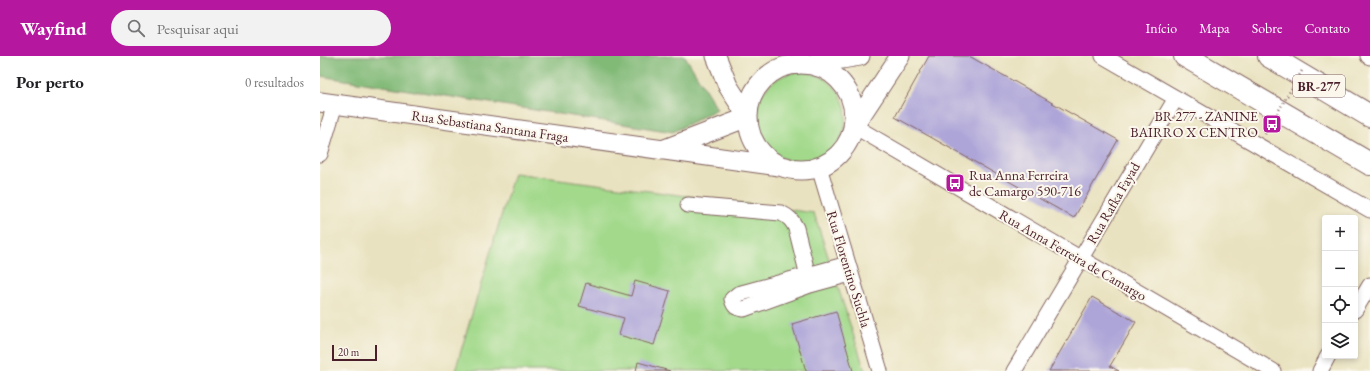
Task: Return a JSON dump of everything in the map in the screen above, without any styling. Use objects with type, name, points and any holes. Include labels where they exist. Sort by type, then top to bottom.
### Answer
[{"type":"highway","name":"BR-277","points":[[1185,56],[1370,164]]},
{"type":"highway","name":"BR-277","points":[[1269,56],[1370,116]]},
{"type":"main road","points":[[716,56],[728,86],[748,117],[752,134],[759,148],[766,156],[786,167],[797,169],[819,167],[837,155],[845,147],[854,126],[900,56]]},
{"type":"main road","points":[[779,56],[827,71],[844,85],[853,105],[854,126]]},
{"type":"main road","points":[[748,117],[753,96],[765,78],[784,67],[826,63],[860,56]]},
{"type":"main road","name":"Rua Sebastiana Santana Fraga","points":[[327,103],[786,167]]},
{"type":"main road","name":"Rua Sebastiana Santana Fraga","points":[[660,150],[748,117]]},
{"type":"street","points":[[1103,56],[1370,210]]},
{"type":"street","name":"Rua Rafka Fayad","points":[[1014,371],[1176,98]]},
{"type":"street","points":[[320,154],[327,103]]},
{"type":"street","name":"Rua Anna Ferreira de Camargo","points":[[854,126],[1080,260],[1273,371]]},
{"type":"street","name":"Rua Florentino Suchla","points":[[819,167],[880,371]]},
{"type":"street","points":[[688,205],[781,213],[793,220],[809,280],[849,269]]},
{"type":"street","points":[[1358,305],[1370,285]]},
{"type":"street","points":[[1320,371],[1326,359]]},
{"type":"path","points":[[1265,134],[1303,69]]},
{"type":"green space","points":[[320,56],[685,56],[717,109],[673,132],[320,76]]},
{"type":"green space","points":[[801,72],[818,76],[833,85],[842,100],[846,117],[842,134],[833,149],[818,158],[801,162],[784,158],[769,149],[760,134],[756,117],[760,100],[769,85],[784,76]]},
{"type":"green space","points":[[514,173],[814,213],[865,371],[455,371]]},
{"type":"building","points":[[929,56],[969,56],[1118,140],[1074,218],[895,117]]},
{"type":"building","points":[[635,281],[670,291],[654,345],[619,335],[624,318],[579,306],[586,283],[631,296]]},
{"type":"building","points":[[1092,297],[1136,322],[1110,366],[1119,371],[1049,371]]},
{"type":"building","points":[[836,311],[853,371],[806,371],[792,324]]},
{"type":"building","points":[[638,362],[670,371],[636,371]]},
{"type":"place","name":"BR 277 - ZANINE BAIRRO X CENTRO","points":[[1272,124]]},
{"type":"place","name":"Rua Anna Ferreira de Camargo 590-716","points":[[955,183]]}]
